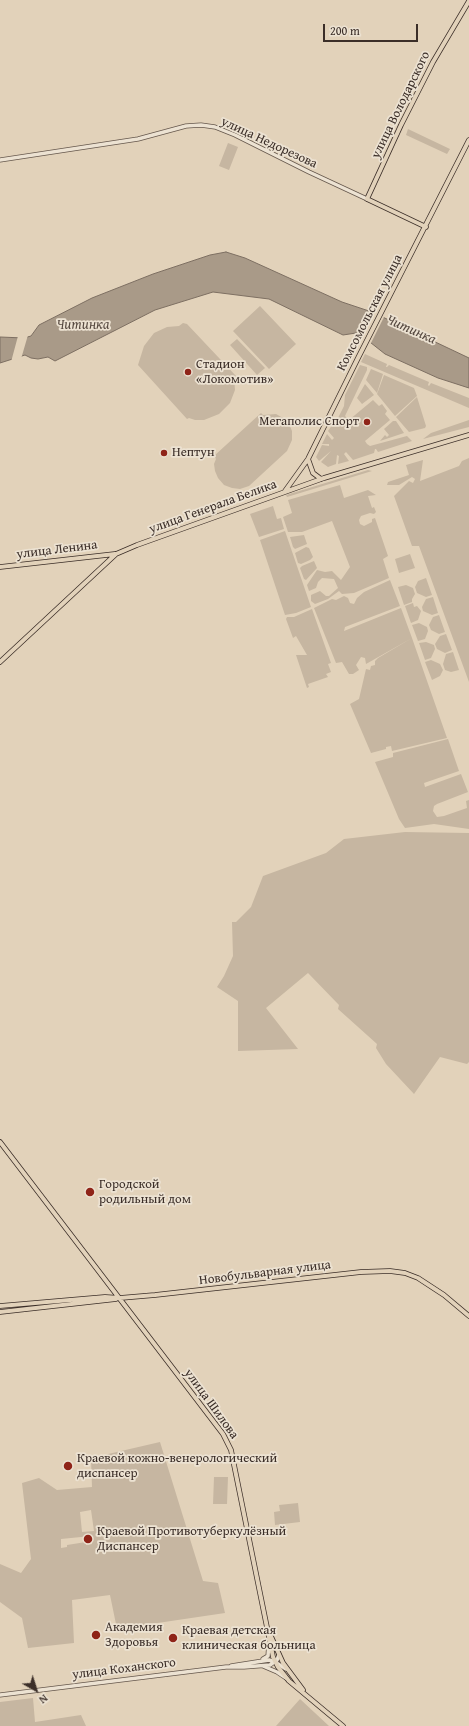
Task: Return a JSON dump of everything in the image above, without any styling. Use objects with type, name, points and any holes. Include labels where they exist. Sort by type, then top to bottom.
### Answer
[{"type":"main road","name":"улица Володарского","points":[[367,199],[429,68],[469,1]]},
{"type":"main road","name":"Комсомольская улица","points":[[284,491],[308,459],[469,140]]},
{"type":"main road","name":"улица Недорезова","points":[[367,199],[426,227]]},
{"type":"main road","name":"улица Генерала Белика","points":[[0,662],[116,554],[284,491],[469,435]]},
{"type":"main road","points":[[308,459],[313,473],[322,479]]},
{"type":"main road","name":"улица Ленина","points":[[0,567],[116,554]]},
{"type":"main road","name":"улица Шилова","points":[[0,1142],[222,1432],[228,1442],[231,1450],[268,1628],[268,1641],[275,1662],[289,1681],[343,1726]]},
{"type":"main road","name":"Новобульварная улица","points":[[0,1306],[105,1297],[120,1298],[191,1292],[361,1272],[390,1271],[411,1275],[444,1295],[469,1316]]},
{"type":"main road","name":"Новобульварная улица","points":[[0,1312],[108,1301],[120,1298]]},
{"type":"main road","points":[[268,1628],[279,1655],[306,1694]]},
{"type":"street","name":"улица Недорезова","points":[[0,160],[138,139],[186,126],[201,125],[215,127],[235,135],[367,199]]},
{"type":"street","points":[[262,1660],[268,1656],[268,1641]]},
{"type":"street","points":[[226,1667],[270,1665],[275,1662],[279,1655]]},
{"type":"street","points":[[226,1667],[262,1660],[275,1662],[294,1677]]},
{"type":"street","points":[[260,1666],[273,1670],[289,1681]]},
{"type":"street","name":"улица Коханского","points":[[0,1695],[226,1667]]},
{"type":"shaded area","points":[[408,129],[450,149],[447,154],[406,135]]},
{"type":"shaded area","points":[[228,143],[238,147],[229,170],[219,166]]},
{"type":"shaded area","points":[[260,306],[296,344],[269,369],[233,331]]},
{"type":"shaded area","name":"Стадион «Локомотив»","points":[[183,323],[187,324],[236,376],[234,377],[235,390],[230,403],[219,414],[204,420],[187,419],[138,365],[144,346],[154,333],[167,327],[179,326]]},
{"type":"shaded area","points":[[237,339],[265,368],[257,375],[230,345]]},
{"type":"shaded area","points":[[365,354],[387,364],[386,367],[389,365],[429,382],[429,386],[431,383],[469,398],[469,408],[361,362]]},
{"type":"shaded area","points":[[360,365],[367,367],[367,370],[345,416],[349,420],[373,400],[379,406],[382,404],[387,411],[385,414],[390,420],[365,441],[367,444],[370,446],[407,436],[412,441],[378,452],[375,449],[374,453],[353,460],[346,452],[344,454],[349,461],[338,464],[339,456],[337,455],[336,464],[328,467],[321,462],[331,451],[319,461],[316,457],[322,445],[329,446],[329,444],[322,444],[327,434],[332,440],[334,438],[328,431],[338,418],[344,406],[345,395]]},
{"type":"shaded area","points":[[371,369],[383,374],[377,393],[366,380]]},
{"type":"shaded area","points":[[384,375],[414,388],[417,396],[395,416],[377,394]]},
{"type":"shaded area","points":[[365,384],[374,395],[362,404],[357,398]]},
{"type":"shaded area","points":[[417,397],[426,426],[425,428],[409,432],[396,417]]},
{"type":"shaded area","points":[[261,413],[263,415],[276,414],[289,424],[292,431],[292,440],[287,451],[249,486],[240,489],[224,485],[218,478],[215,471],[214,464],[216,459],[214,456]]},
{"type":"shaded area","points":[[469,420],[469,427],[423,439],[431,433]]},
{"type":"shaded area","points":[[393,421],[396,421],[404,433],[380,441],[385,435],[387,437],[389,435],[384,429]]},
{"type":"shaded area","points":[[469,458],[469,682],[419,546],[412,546],[394,496],[409,481],[413,483],[415,479],[412,477],[399,485],[387,485],[388,482],[409,475],[406,465],[423,460],[420,481],[459,466],[462,461]]},
{"type":"shaded area","points":[[368,470],[372,471],[287,497],[286,495]]},
{"type":"shaded area","points":[[340,485],[344,498],[368,490],[376,495],[368,496],[372,508],[374,507],[376,512],[374,514],[370,513],[361,516],[359,520],[360,524],[364,526],[372,522],[372,519],[375,518],[388,556],[383,559],[389,578],[354,593],[342,594],[339,591],[328,599],[315,604],[311,601],[311,595],[320,591],[326,596],[329,596],[338,588],[334,579],[322,578],[318,582],[316,588],[309,591],[307,585],[317,570],[325,572],[332,571],[341,580],[350,567],[332,521],[302,532],[288,532],[283,517],[292,513],[288,500]]},
{"type":"shaded area","points":[[273,506],[277,519],[281,518],[284,529],[259,537],[250,514]]},
{"type":"shaded area","points":[[285,531],[311,607],[296,613],[285,615],[260,540]]},
{"type":"shaded area","points":[[304,535],[307,544],[295,549],[290,537]]},
{"type":"shaded area","points":[[306,547],[309,548],[313,557],[301,564],[298,563],[295,553]]},
{"type":"shaded area","points":[[410,554],[415,568],[399,573],[395,559]]},
{"type":"shaded area","points":[[314,561],[317,568],[306,580],[304,579],[300,568]]},
{"type":"shaded area","points":[[426,578],[432,595],[426,597],[417,593],[415,587],[418,581]]},
{"type":"shaded area","points":[[390,580],[400,606],[345,627],[344,631],[401,608],[412,638],[366,664],[365,658],[361,657],[356,665],[359,670],[353,674],[349,674],[342,662],[336,663],[314,608],[332,599],[336,600],[344,596],[348,598],[350,603],[354,604],[357,598],[364,592]]},
{"type":"shaded area","points":[[406,585],[413,588],[415,594],[412,602],[404,605],[398,587]]},
{"type":"shaded area","points":[[433,597],[438,613],[432,615],[423,611],[422,607],[426,599]]},
{"type":"shaded area","points":[[413,603],[414,607],[417,606],[421,611],[418,620],[411,623],[405,606]]},
{"type":"shaded area","points":[[312,609],[331,663],[328,664],[331,672],[326,674],[328,677],[308,684],[309,687],[307,688],[296,655],[307,655],[296,636],[293,638],[286,619],[287,617],[294,617]]},
{"type":"shaded area","points":[[439,615],[445,632],[439,634],[431,630],[429,625],[433,617]]},
{"type":"shaded area","points":[[419,623],[427,627],[428,631],[425,639],[418,641],[412,625]]},
{"type":"shaded area","points":[[446,634],[452,650],[445,653],[437,649],[435,644],[440,636]]},
{"type":"shaded area","points":[[412,638],[447,738],[392,751],[391,746],[371,753],[350,704],[359,699],[366,669],[370,670],[371,666],[375,665],[375,661],[378,658]]},
{"type":"shaded area","points":[[426,642],[434,645],[435,649],[431,658],[425,660],[419,643]]},
{"type":"shaded area","points":[[453,652],[459,670],[451,672],[445,670],[443,664],[446,654]]},
{"type":"shaded area","points":[[431,660],[440,664],[443,670],[440,676],[432,680],[425,662]]},
{"type":"shaded area","points":[[448,739],[459,771],[424,783],[425,787],[461,774],[468,792],[437,804],[434,806],[433,811],[437,817],[444,816],[467,808],[466,801],[469,800],[469,829],[434,824],[405,828],[399,819],[375,762],[393,757],[393,753]]},
{"type":"shaded area","points":[[405,832],[469,833],[469,1062],[467,1064],[440,1057],[414,1094],[386,1064],[376,1048],[377,1044],[338,1009],[339,1005],[308,973],[266,1008],[298,1049],[238,1051],[238,1001],[217,987],[233,956],[232,922],[236,922],[251,907],[263,876],[326,853],[344,839]]},
{"type":"shaded area","points":[[160,1442],[203,1581],[218,1583],[225,1613],[117,1629],[110,1595],[72,1600],[74,1643],[28,1648],[22,1618],[0,1602],[0,1564],[21,1573],[31,1559],[22,1483],[39,1478],[57,1490],[92,1487],[91,1458]],"holes":[[[91,1510],[94,1531],[82,1532],[80,1512]],[[91,1536],[92,1544],[86,1545],[86,1542],[67,1545],[67,1547],[61,1548],[61,1539]]]},
{"type":"shaded area","points":[[214,1477],[228,1477],[227,1504],[213,1504]]},
{"type":"shaded area","points":[[298,1503],[300,1522],[275,1525],[274,1512],[280,1511],[279,1505]]},
{"type":"shaded area","points":[[33,1698],[35,1722],[81,1715],[86,1726],[0,1726],[0,1702]]},
{"type":"shaded area","points":[[300,1699],[329,1726],[276,1726]]},
{"type":"water","name":"Читинка","points":[[226,252],[245,258],[342,302],[372,312],[469,358],[469,388],[438,378],[385,354],[361,335],[356,333],[343,335],[269,299],[213,292],[155,310],[55,361],[48,357],[38,359],[25,355],[0,363],[0,337],[24,338],[31,336],[39,325],[92,298],[153,274],[210,255]]},
{"type":"pier","points":[[374,310],[385,315],[370,345],[362,339]]},
{"type":"pier","points":[[28,335],[21,359],[11,362],[18,336]]},
{"type":"place","name":"Стадион «Локомотив»","points":[[188,372]]},
{"type":"place","name":"Мегаполис Спорт","points":[[367,422]]},
{"type":"place","name":"Нептун","points":[[164,453]]},
{"type":"place","name":"Городской родильный дом","points":[[90,1192]]},
{"type":"place","name":"Краевой кожно-венерологический диспансер","points":[[68,1466]]},
{"type":"place","name":"Краевой Противотуберкулёзный Диспансер","points":[[88,1539]]},
{"type":"place","name":"Академия Здоровья","points":[[96,1635]]},
{"type":"place","name":"Краевая детская клиническая больница","points":[[173,1638]]}]
